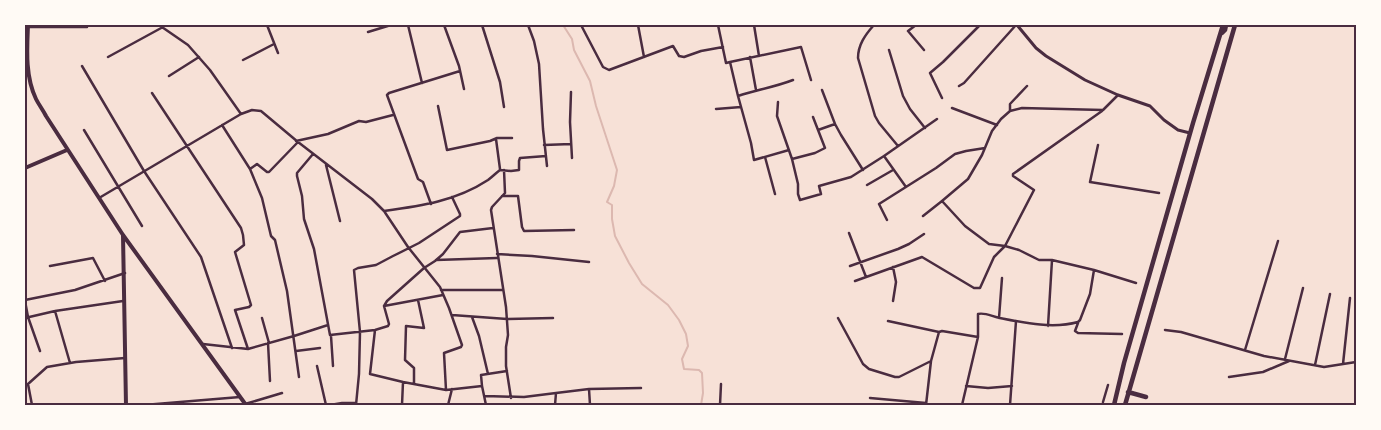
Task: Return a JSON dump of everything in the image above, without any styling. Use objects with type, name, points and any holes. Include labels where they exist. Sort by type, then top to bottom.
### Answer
[{"type":"highway","points":[[1114,405],[1190,134],[1224,25]]},
{"type":"highway","points":[[1124,405],[1217,90],[1234,31],[1234,25]]},
{"type":"highway","points":[[1128,392],[1146,397]]},
{"type":"main road","points":[[28,26],[27,52],[30,79],[35,97],[123,235],[246,405]]},
{"type":"main road","points":[[25,168],[68,150]]},
{"type":"main road","points":[[123,235],[126,405]]},
{"type":"street","points":[[159,25],[188,45],[210,70],[241,114]]},
{"type":"street","points":[[267,25],[278,53]]},
{"type":"street","points":[[368,32],[391,25]]},
{"type":"street","points":[[408,25],[422,83]]},
{"type":"street","points":[[444,25],[460,71],[464,89]]},
{"type":"street","points":[[482,25],[500,82],[504,107]]},
{"type":"street","points":[[528,25],[539,64],[547,166]]},
{"type":"street","points":[[581,25],[603,67],[609,70],[673,46],[679,56],[684,57],[701,51],[723,47]]},
{"type":"street","points":[[638,25],[644,57]]},
{"type":"street","points":[[718,25],[726,62],[801,47],[811,80]]},
{"type":"street","points":[[754,25],[759,56]]},
{"type":"street","points":[[874,25],[861,43],[858,50],[858,58],[875,116],[898,146]]},
{"type":"street","points":[[916,25],[908,31],[924,50]]},
{"type":"street","points":[[942,98],[930,73],[980,25]]},
{"type":"street","points":[[959,86],[964,83],[1016,25],[1046,56],[1085,80],[1118,95],[1150,106],[1164,120],[1178,130],[1190,134]]},
{"type":"street","points":[[28,26],[87,27]]},
{"type":"street","points":[[108,57],[163,28]]},
{"type":"street","points":[[243,60],[274,44]]},
{"type":"street","points":[[888,50],[906,104],[925,128]]},
{"type":"street","points":[[750,57],[756,90]]},
{"type":"street","points":[[169,76],[199,58]]},
{"type":"street","points":[[730,62],[752,143],[754,160],[789,150]]},
{"type":"street","points":[[82,66],[144,171],[201,257],[232,348]]},
{"type":"street","points":[[432,204],[422,182],[418,179],[393,114],[388,94],[460,71]]},
{"type":"street","points":[[738,96],[794,80]]},
{"type":"street","points":[[1010,110],[1010,104],[1027,86]]},
{"type":"street","points":[[822,90],[835,124],[863,170]]},
{"type":"street","points":[[571,92],[572,158]]},
{"type":"street","points":[[152,94],[241,228],[244,245],[235,252],[251,305],[236,310],[248,348]]},
{"type":"street","points":[[855,281],[922,257],[977,289],[980,288],[994,257],[1005,246],[1034,190],[1013,176],[1013,174],[1103,110],[1118,95]]},
{"type":"street","points":[[778,102],[777,116],[792,159],[800,200],[822,194],[819,186],[851,177],[863,170],[937,119]]},
{"type":"street","points":[[438,106],[447,150],[482,143],[499,137],[512,138]]},
{"type":"street","points":[[716,109],[741,107]]},
{"type":"street","points":[[952,108],[997,125]]},
{"type":"street","points":[[923,216],[968,179],[997,125],[1010,110],[1022,108],[1103,110]]},
{"type":"street","points":[[99,198],[241,114],[252,110],[261,111],[297,142],[372,198],[384,211],[408,248],[441,290],[452,315],[462,346],[444,353],[446,390]]},
{"type":"street","points":[[250,169],[257,164],[269,172],[297,142],[328,134],[359,122],[366,122],[393,114]]},
{"type":"street","points":[[792,159],[826,148],[813,117]]},
{"type":"street","points":[[818,130],[835,124]]},
{"type":"street","points":[[222,125],[250,169],[262,198],[271,236],[275,240],[287,291],[299,377]]},
{"type":"street","points":[[84,130],[142,226]]},
{"type":"street","points":[[496,139],[500,170]]},
{"type":"street","points":[[544,145],[571,144]]},
{"type":"street","points":[[1098,145],[1090,182],[1159,193]]},
{"type":"street","points":[[887,220],[879,204],[955,154],[985,148]]},
{"type":"street","points":[[313,154],[297,172],[297,176],[302,196],[304,219],[314,249],[329,334],[331,336],[332,366]]},
{"type":"street","points":[[384,211],[432,204],[452,197],[489,179],[500,170],[519,170],[520,158],[546,156]]},
{"type":"street","points":[[884,156],[906,187]]},
{"type":"street","points":[[765,157],[775,194]]},
{"type":"street","points":[[326,164],[340,221]]},
{"type":"street","points":[[504,170],[505,193],[491,210],[507,319],[507,371],[512,398]]},
{"type":"street","points":[[868,185],[893,170]]},
{"type":"street","points":[[502,196],[518,196],[524,231],[574,230]]},
{"type":"street","points":[[330,405],[342,403],[356,404],[360,374],[360,332],[354,270],[376,264],[419,243],[460,216],[452,197]]},
{"type":"street","points":[[942,201],[965,226],[989,244],[1019,250],[1040,260],[1052,260],[1094,270],[1136,283]]},
{"type":"street","points":[[384,306],[424,268],[443,254],[460,232],[493,228]]},
{"type":"street","points":[[849,233],[866,277]]},
{"type":"street","points":[[850,266],[898,249],[924,234]]},
{"type":"street","points":[[1245,350],[1278,241]]},
{"type":"street","points":[[436,260],[532,256],[589,262]]},
{"type":"street","points":[[50,266],[92,258],[105,281]]},
{"type":"street","points":[[1048,326],[1052,260]]},
{"type":"street","points":[[893,267],[896,282],[893,301]]},
{"type":"street","points":[[1094,270],[1090,294],[1075,331],[1076,333],[1122,334]]},
{"type":"street","points":[[40,351],[26,317],[25,300],[75,290],[125,273]]},
{"type":"street","points":[[999,318],[1002,278]]},
{"type":"street","points":[[1285,360],[1303,288]]},
{"type":"street","points":[[441,290],[503,290]]},
{"type":"street","points":[[1315,365],[1330,294]]},
{"type":"street","points":[[384,306],[443,295]]},
{"type":"street","points":[[1343,364],[1350,298]]},
{"type":"street","points":[[26,317],[125,300]]},
{"type":"street","points":[[414,384],[414,368],[405,360],[406,326],[424,328],[418,300]]},
{"type":"street","points":[[331,336],[375,330],[386,326],[389,324],[384,306]]},
{"type":"street","points":[[55,311],[70,363]]},
{"type":"street","points":[[962,405],[978,337],[978,314],[982,313],[999,318],[1048,326],[1078,322]]},
{"type":"street","points":[[452,315],[507,319],[553,318]]},
{"type":"street","points":[[472,317],[479,336],[488,374]]},
{"type":"street","points":[[262,318],[268,343],[270,381]]},
{"type":"street","points":[[838,318],[863,364],[869,369],[899,377],[931,361]]},
{"type":"street","points":[[888,321],[939,332],[978,337]]},
{"type":"street","points":[[1010,405],[1016,321]]},
{"type":"street","points":[[203,344],[248,348],[328,325]]},
{"type":"street","points":[[375,330],[370,374],[446,390],[482,386]]},
{"type":"street","points":[[1165,330],[1181,332],[1264,356],[1324,367],[1356,362]]},
{"type":"street","points":[[870,398],[926,404],[931,361],[939,332]]},
{"type":"street","points":[[296,350],[320,348]]},
{"type":"street","points":[[32,405],[26,385],[48,367],[125,358]]},
{"type":"street","points":[[1229,377],[1263,372],[1291,361]]},
{"type":"street","points":[[317,366],[326,405]]},
{"type":"street","points":[[486,405],[481,375],[507,371]]},
{"type":"street","points":[[402,405],[403,382]]},
{"type":"street","points":[[720,405],[721,384]]},
{"type":"street","points":[[1103,402],[1108,385]]},
{"type":"street","points":[[966,386],[988,388],[1012,386]]},
{"type":"street","points":[[485,396],[512,398],[590,389],[641,388]]},
{"type":"street","points":[[448,405],[452,389]]},
{"type":"street","points":[[590,389],[590,405]]},
{"type":"street","points":[[246,405],[282,393]]},
{"type":"street","points":[[555,405],[556,393]]},
{"type":"street","points":[[144,405],[240,398]]},
{"type":"waterway","points":[[563,25],[572,39],[574,50],[590,81],[596,106],[617,170],[614,186],[607,202],[612,205],[615,236],[642,284],[668,305],[679,320],[686,334],[688,346],[682,359],[684,369],[699,370],[702,373],[703,393],[701,405]]}]
